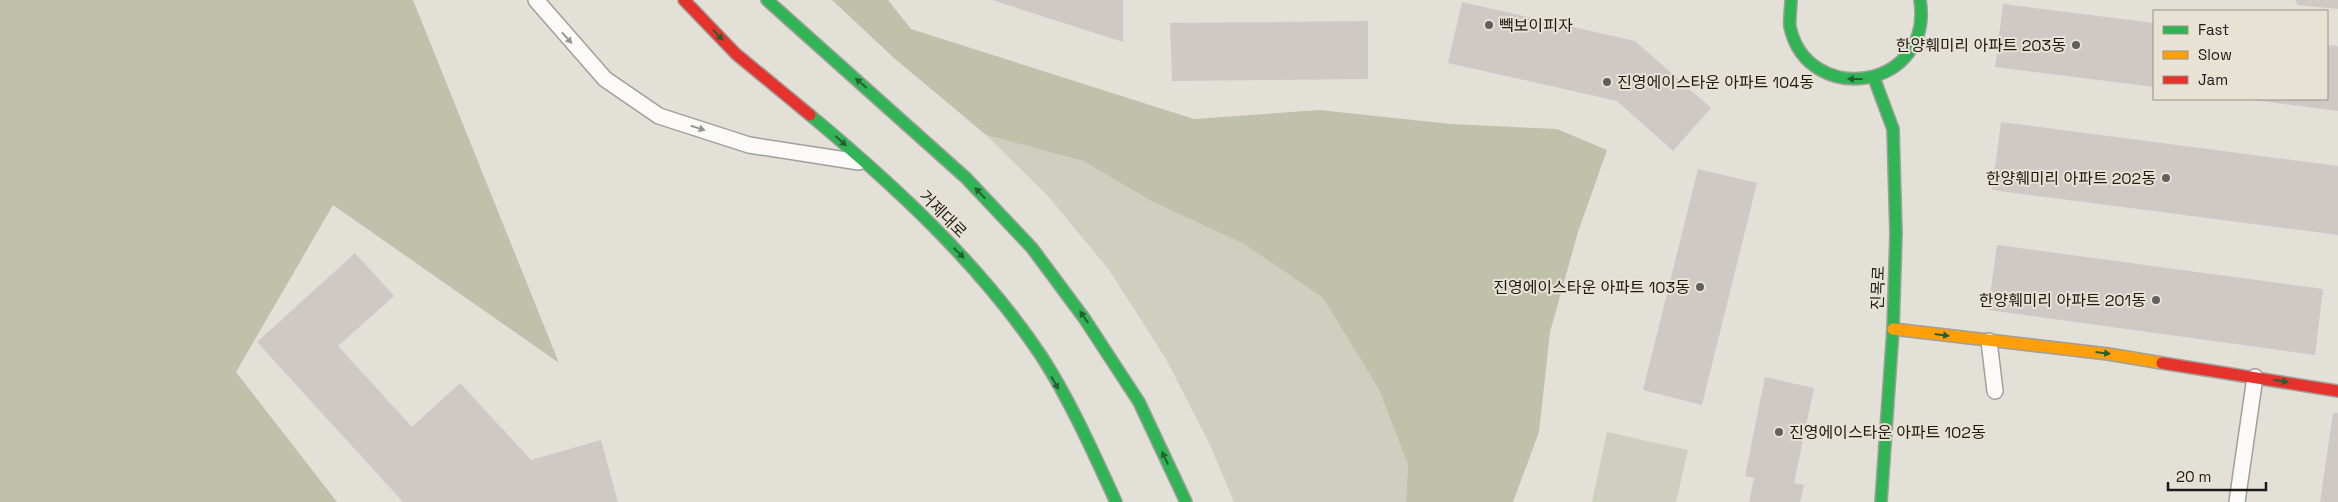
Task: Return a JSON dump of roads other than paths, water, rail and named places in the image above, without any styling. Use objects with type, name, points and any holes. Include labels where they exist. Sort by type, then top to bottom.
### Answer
[{"type":"street","name":"거제대로","points":[[684,0],[736,54],[864,163],[920,214],[982,276],[1042,358],[1092,449],[1116,502]]},
{"type":"street","points":[[767,0],[966,178],[1032,248],[1084,318],[1139,402],[1186,502]]},
{"type":"street","points":[[1791,0],[1788,11],[1791,32],[1800,51],[1814,66],[1832,76],[1846,79],[1874,78],[1894,69],[1909,53],[1919,33],[1922,12],[1920,0]]},
{"type":"street","name":"진목로","points":[[1874,78],[1893,129],[1896,234],[1893,329],[1881,502]]},
{"type":"street","points":[[1893,329],[2108,354],[2338,391]]},
{"type":"lane","points":[[536,0],[605,79],[658,116],[748,145],[864,163]]},
{"type":"lane","points":[[1989,341],[1995,391]]},
{"type":"lane","points":[[2237,502],[2255,377]]},
{"type":"place","name":"빽보이피자","points":[[1489,25]]},
{"type":"place","name":"한양훼미리 아파트 203동","points":[[2076,45]]},
{"type":"place","name":"진영에이스타운 아파트 104동","points":[[1607,82]]},
{"type":"place","name":"한양훼미리 아파트 202동","points":[[2166,178]]},
{"type":"place","name":"진영에이스타운 아파트 103동","points":[[1700,287]]},
{"type":"place","name":"한양훼미리 아파트 201동","points":[[2156,300]]},
{"type":"place","name":"진영에이스타운 아파트 102동","points":[[1779,432]]}]
